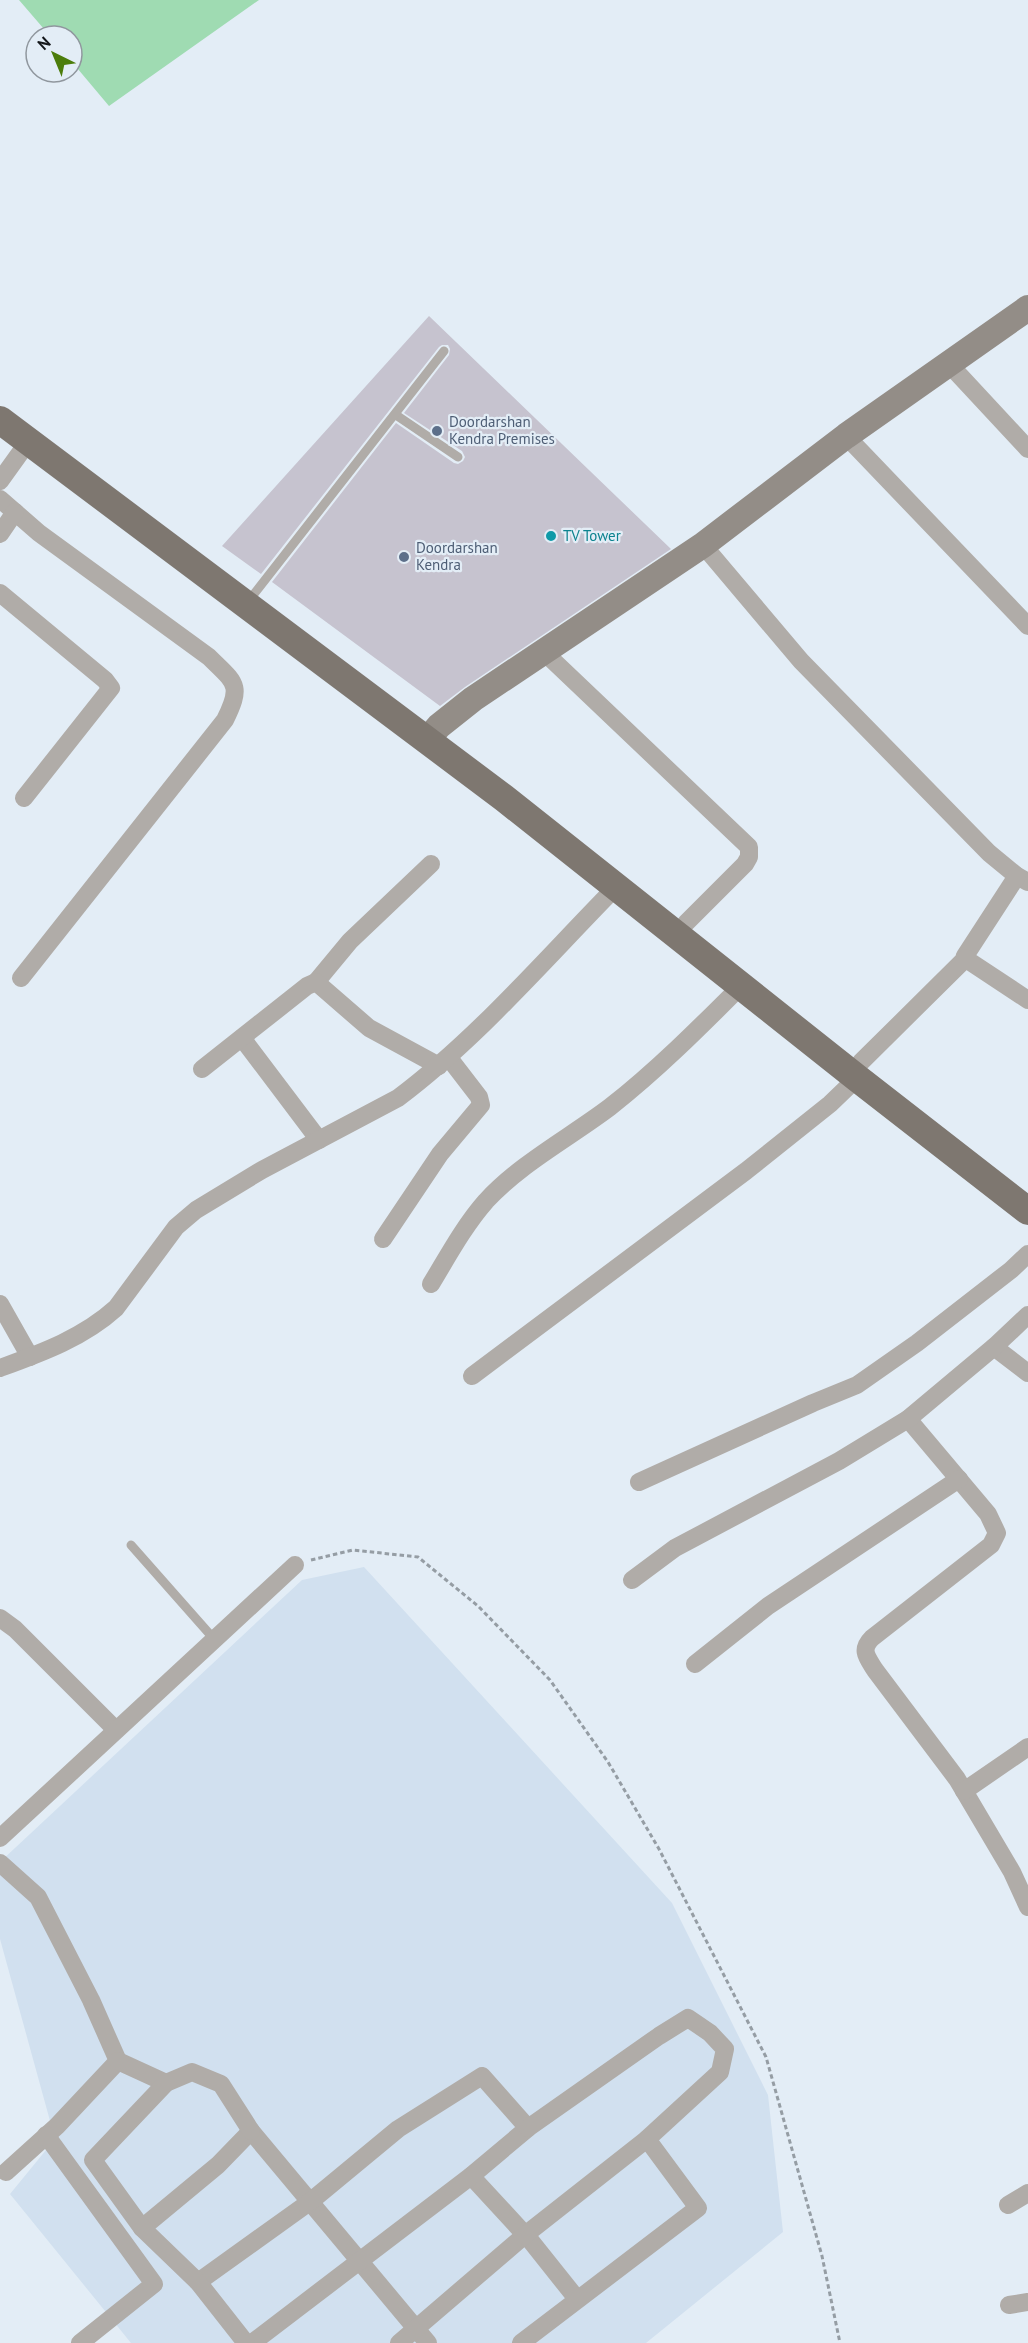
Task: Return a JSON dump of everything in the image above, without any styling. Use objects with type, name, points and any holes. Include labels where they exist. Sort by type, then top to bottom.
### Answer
[{"type":"main road","points":[[0,401],[433,733],[686,923],[1028,1210]]},
{"type":"main road","points":[[0,420],[433,733],[616,887],[741,986],[1028,1190]]},
{"type":"street","points":[[433,733],[473,699],[703,545],[846,436],[1028,308]]},
{"type":"street","points":[[949,364],[1028,449]]},
{"type":"street","points":[[846,436],[1026,620]]},
{"type":"street","points":[[0,480],[28,442]]},
{"type":"street","points":[[0,498],[39,533],[209,657],[232,681],[236,692],[225,720],[21,978]]},
{"type":"street","points":[[0,534],[15,512]]},
{"type":"street","points":[[472,1376],[746,1172],[830,1104],[859,1070],[966,958],[966,951],[1022,879],[989,853],[801,661],[703,545]]},
{"type":"street","points":[[0,593],[105,680],[111,688],[24,798]]},
{"type":"street","points":[[544,651],[749,847],[749,857],[745,864],[686,923]]},
{"type":"street","points":[[202,1069],[307,986],[316,982],[350,941],[431,864]]},
{"type":"street","points":[[0,1368],[80,1335],[105,1319],[116,1308],[176,1227],[196,1210],[262,1170],[398,1098],[444,1062],[616,887]]},
{"type":"street","points":[[966,958],[1028,1000]]},
{"type":"street","points":[[316,982],[369,1028],[444,1062],[479,1097],[481,1105],[440,1154],[383,1239]]},
{"type":"street","points":[[431,1284],[468,1222],[488,1199],[510,1179],[610,1106],[662,1062],[741,986]]},
{"type":"street","points":[[242,1038],[320,1140]]},
{"type":"street","points":[[639,1482],[791,1412],[857,1385],[917,1344],[1028,1254]]},
{"type":"street","points":[[0,1304],[30,1357]]},
{"type":"street","points":[[632,1580],[675,1548],[849,1456],[908,1419],[994,1347],[1028,1314]]},
{"type":"street","points":[[994,1347],[1028,1373]]},
{"type":"street","points":[[908,1419],[988,1514],[998,1533],[991,1545],[872,1638],[865,1646],[864,1652],[964,1791],[1012,1872],[1028,1907]]},
{"type":"street","points":[[695,1664],[768,1606],[959,1479]]},
{"type":"street","points":[[0,1838],[295,1564]]},
{"type":"street","points":[[0,1617],[15,1629],[116,1730]]},
{"type":"street","points":[[964,1791],[1028,1747]]},
{"type":"street","points":[[0,1863],[38,1897],[91,2000],[118,2061],[166,2083]]},
{"type":"street","points":[[252,2343],[471,2176],[528,2128],[659,2036],[688,2018],[710,2033],[724,2049],[720,2072],[647,2139],[525,2235],[399,2343]]},
{"type":"street","points":[[6,2172],[46,2135],[118,2061]]},
{"type":"street","points":[[246,2343],[198,2282],[142,2228],[93,2160],[166,2083],[192,2072],[221,2084],[251,2131],[428,2343]]},
{"type":"street","points":[[198,2282],[311,2201],[398,2129],[482,2076],[528,2128]]},
{"type":"street","points":[[142,2228],[218,2165],[251,2131]]},
{"type":"street","points":[[46,2135],[154,2284],[81,2343]]},
{"type":"street","points":[[521,2343],[698,2208],[647,2139]]},
{"type":"street","points":[[471,2176],[525,2235],[577,2299]]},
{"type":"street","points":[[1008,2205],[1028,2193]]},
{"type":"street","points":[[1009,2305],[1028,2302]]},
{"type":"lane","points":[[254,594],[444,351]]},
{"type":"lane","points":[[396,415],[458,457]]},
{"type":"lane","points":[[131,1545],[214,1639]]},
{"type":"path","points":[[295,1564],[354,1550],[418,1557],[478,1606],[550,1680],[608,1762],[659,1849],[766,2057],[822,2256],[840,2343]]},
{"type":"shaded area","points":[[364,1567],[672,1903],[768,2095],[783,2232],[646,2343],[131,2343],[10,2194],[55,2139],[0,1939],[0,1862],[302,1580]]},
{"type":"green space","points":[[19,0],[259,0],[109,106],[84,76],[84,24],[40,24]]},
{"type":"building","name":"Doordarshan Kendra Premises","points":[[429,316],[671,549],[440,706],[272,582],[396,423],[454,463],[458,464],[463,461],[465,457],[462,451],[404,413],[449,355],[448,345],[439,347],[261,574],[222,546]]},
{"type":"place","name":"Doordarshan Kendra Premises","points":[[437,431]]},
{"type":"place","name":"TV Tower","points":[[551,536]]},
{"type":"place","name":"Doordarshan Kendra","points":[[404,557]]}]
